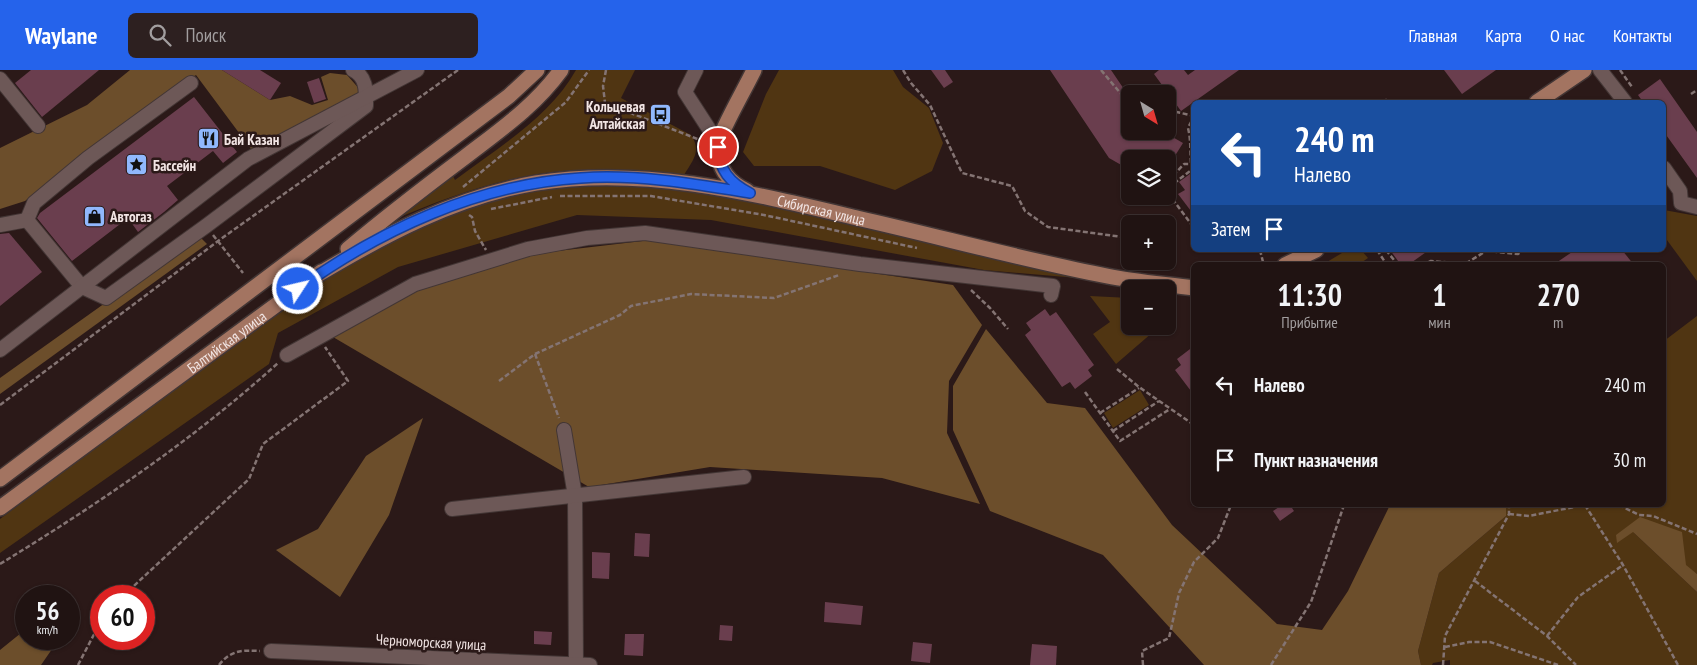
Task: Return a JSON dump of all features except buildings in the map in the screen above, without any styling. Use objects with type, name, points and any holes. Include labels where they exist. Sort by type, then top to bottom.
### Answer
[{"type":"main road","name":"Балтийская улица","points":[[0,479],[501,102],[537,70]]},
{"type":"main road","name":"Балтийская улица","points":[[0,508],[314,277],[383,219],[521,114],[545,92],[561,70]]},
{"type":"main road","points":[[750,193],[740,188],[721,168],[718,145],[754,70]]},
{"type":"main road","points":[[1540,100],[1584,70]]},
{"type":"main road","name":"Сибирская улица","points":[[314,277],[392,232],[466,201],[534,184],[581,178],[627,178],[689,183],[750,193],[1109,276],[1191,288]]},
{"type":"main road","points":[[1291,262],[1312,252]]},
{"type":"street","points":[[27,220],[82,287],[106,298],[366,106],[365,84],[359,73],[353,70]]},
{"type":"street","points":[[0,350],[248,159],[417,70]]},
{"type":"street","points":[[696,70],[685,92],[718,145]]},
{"type":"street","points":[[1600,70],[1623,100]]},
{"type":"street","points":[[0,79],[38,126]]},
{"type":"street","points":[[27,220],[34,203],[88,158],[191,83]]},
{"type":"street","points":[[1666,171],[1680,192],[1681,203],[1697,207]]},
{"type":"street","points":[[0,225],[27,220]]},
{"type":"street","points":[[287,355],[415,284],[528,249],[587,238],[645,233],[860,264],[1053,286],[1051,294]]},
{"type":"street","points":[[564,430],[575,496],[576,665]]},
{"type":"street","points":[[452,509],[744,477]]},
{"type":"street","name":"Черноморская улица","points":[[271,651],[590,665]]},
{"type":"path","points":[[0,405],[218,241],[458,70]]},
{"type":"path","points":[[461,189],[566,102],[589,70]]},
{"type":"path","points":[[606,70],[603,86],[605,103],[718,145]]},
{"type":"path","points":[[904,70],[911,83],[930,105],[962,173],[1012,186],[1025,211],[1048,227],[1121,237]]},
{"type":"path","points":[[1101,70],[1121,95]]},
{"type":"path","points":[[1620,70],[1632,87]]},
{"type":"path","points":[[1691,94],[1697,90]]},
{"type":"path","points":[[1176,112],[1191,115]]},
{"type":"path","points":[[1191,122],[1188,128],[1191,135]]},
{"type":"path","points":[[1176,172],[1184,164],[1191,163]]},
{"type":"path","points":[[1176,182],[1191,170]]},
{"type":"path","points":[[485,211],[556,196],[651,196],[764,216],[918,248]]},
{"type":"path","points":[[1176,204],[1191,224]]},
{"type":"path","points":[[476,212],[468,214],[472,217],[475,231],[490,260]]},
{"type":"path","points":[[214,236],[243,273]]},
{"type":"path","points":[[1260,252],[1263,262]]},
{"type":"path","points":[[1388,252],[1396,262]]},
{"type":"path","points":[[1468,262],[1483,252]]},
{"type":"path","points":[[1502,252],[1518,254],[1521,252]]},
{"type":"path","points":[[1429,262],[1442,262]]},
{"type":"path","points":[[498,381],[536,354],[620,315],[631,306],[691,294],[774,298],[828,280],[860,264]]},
{"type":"path","points":[[953,274],[990,308],[1008,329]]},
{"type":"path","points":[[135,585],[249,479],[263,444],[348,382],[319,337]]},
{"type":"path","points":[[536,354],[564,430]]},
{"type":"path","points":[[0,564],[162,458],[236,401],[287,355]]},
{"type":"path","points":[[1117,369],[1139,388],[1191,423]]},
{"type":"path","points":[[1100,413],[1139,388]]},
{"type":"path","points":[[1085,392],[1120,441],[1170,408]]},
{"type":"path","points":[[1113,431],[1159,402]]},
{"type":"path","points":[[1143,665],[1142,651],[1169,638],[1179,593],[1194,562],[1218,538],[1230,507]]},
{"type":"path","points":[[1271,665],[1310,602],[1343,507]]},
{"type":"path","points":[[1443,665],[1445,636],[1509,514],[1509,507]]},
{"type":"path","points":[[1509,514],[1529,516],[1574,507]]},
{"type":"path","points":[[1585,507],[1624,565],[1678,665]]},
{"type":"path","points":[[1623,507],[1639,515],[1653,516],[1697,534]]},
{"type":"path","points":[[1547,636],[1578,597],[1624,565]]},
{"type":"path","points":[[1475,581],[1547,636],[1576,665]]},
{"type":"path","points":[[78,665],[90,642]]},
{"type":"path","points":[[1445,646],[1469,642],[1490,642],[1558,665]]},
{"type":"path","points":[[219,665],[227,656],[239,650],[271,651]]},
{"type":"shaded area","points":[[130,70],[222,70],[270,100],[290,96],[312,105],[328,100],[321,77],[330,73],[347,75],[362,92],[251,149],[196,75],[82,154],[25,201],[0,209],[0,148],[87,105]]},
{"type":"shaded area","points":[[576,70],[635,70],[621,98],[691,135],[696,151],[684,175],[608,170],[577,170],[540,174],[476,189],[434,203],[393,220],[452,174],[455,180],[522,131],[552,103]]},
{"type":"shaded area","points":[[779,70],[893,70],[903,87],[929,108],[943,143],[932,171],[895,190],[820,166],[754,166],[743,152],[766,94]]},
{"type":"shaded area","points":[[629,182],[725,193],[1089,279],[984,270],[711,220],[577,215],[398,267],[278,333],[269,364],[0,553],[0,519],[307,288],[387,238],[461,205],[522,190]]},
{"type":"shaded area","points":[[1666,210],[1697,216],[1697,281],[1666,239]]},
{"type":"shaded area","points":[[199,236],[207,244],[0,394],[0,378]]},
{"type":"shaded area","points":[[651,240],[953,285],[982,325],[949,381],[947,433],[980,504],[882,478],[710,467],[589,487],[333,337],[420,288],[532,254]]},
{"type":"shaded area","points":[[1344,252],[1363,252],[1368,258],[1362,262],[1327,262]]},
{"type":"shaded area","points":[[1090,296],[1121,298],[1121,335],[1150,335],[1116,364],[1093,334],[1110,322]]},
{"type":"shaded area","points":[[1697,316],[1697,574],[1633,532],[1697,592],[1697,665],[1450,665],[1450,660],[1433,663],[1432,665],[1421,665],[1418,651],[1439,573],[1506,516],[1506,507],[1666,507],[1666,339]]},
{"type":"shaded area","points":[[986,329],[1047,403],[1085,408],[1172,525],[1277,624],[1322,630],[1348,591],[1389,507],[1506,507],[1506,516],[1439,573],[1418,651],[1421,665],[1204,665],[1103,555],[990,511],[953,430],[953,386]]},
{"type":"shaded area","points":[[1140,390],[1149,405],[1113,428],[1104,413]]},
{"type":"shaded area","points":[[423,418],[389,515],[340,597],[276,550],[318,529],[366,456]]},
{"type":"shaded area","points":[[1640,517],[1682,532],[1686,565],[1697,574],[1697,592],[1633,532],[1617,543],[1616,535]]},
{"type":"shaded area","points":[[15,638],[15,650],[51,650],[41,665],[0,665],[0,650]]},
{"type":"place","name":"Кольцевая Алтайская","points":[[661,115]]},
{"type":"place","name":"Бай Казан","points":[[208,139]]},
{"type":"place","name":"Бассейн","points":[[137,165]]},
{"type":"place","name":"Автогаз","points":[[94,216]]},
{"type":"route","points":[[298,289],[353,253],[392,232],[432,214],[466,201],[534,184],[581,178],[627,178],[689,183],[750,193],[740,188],[721,168],[718,147]]}]
